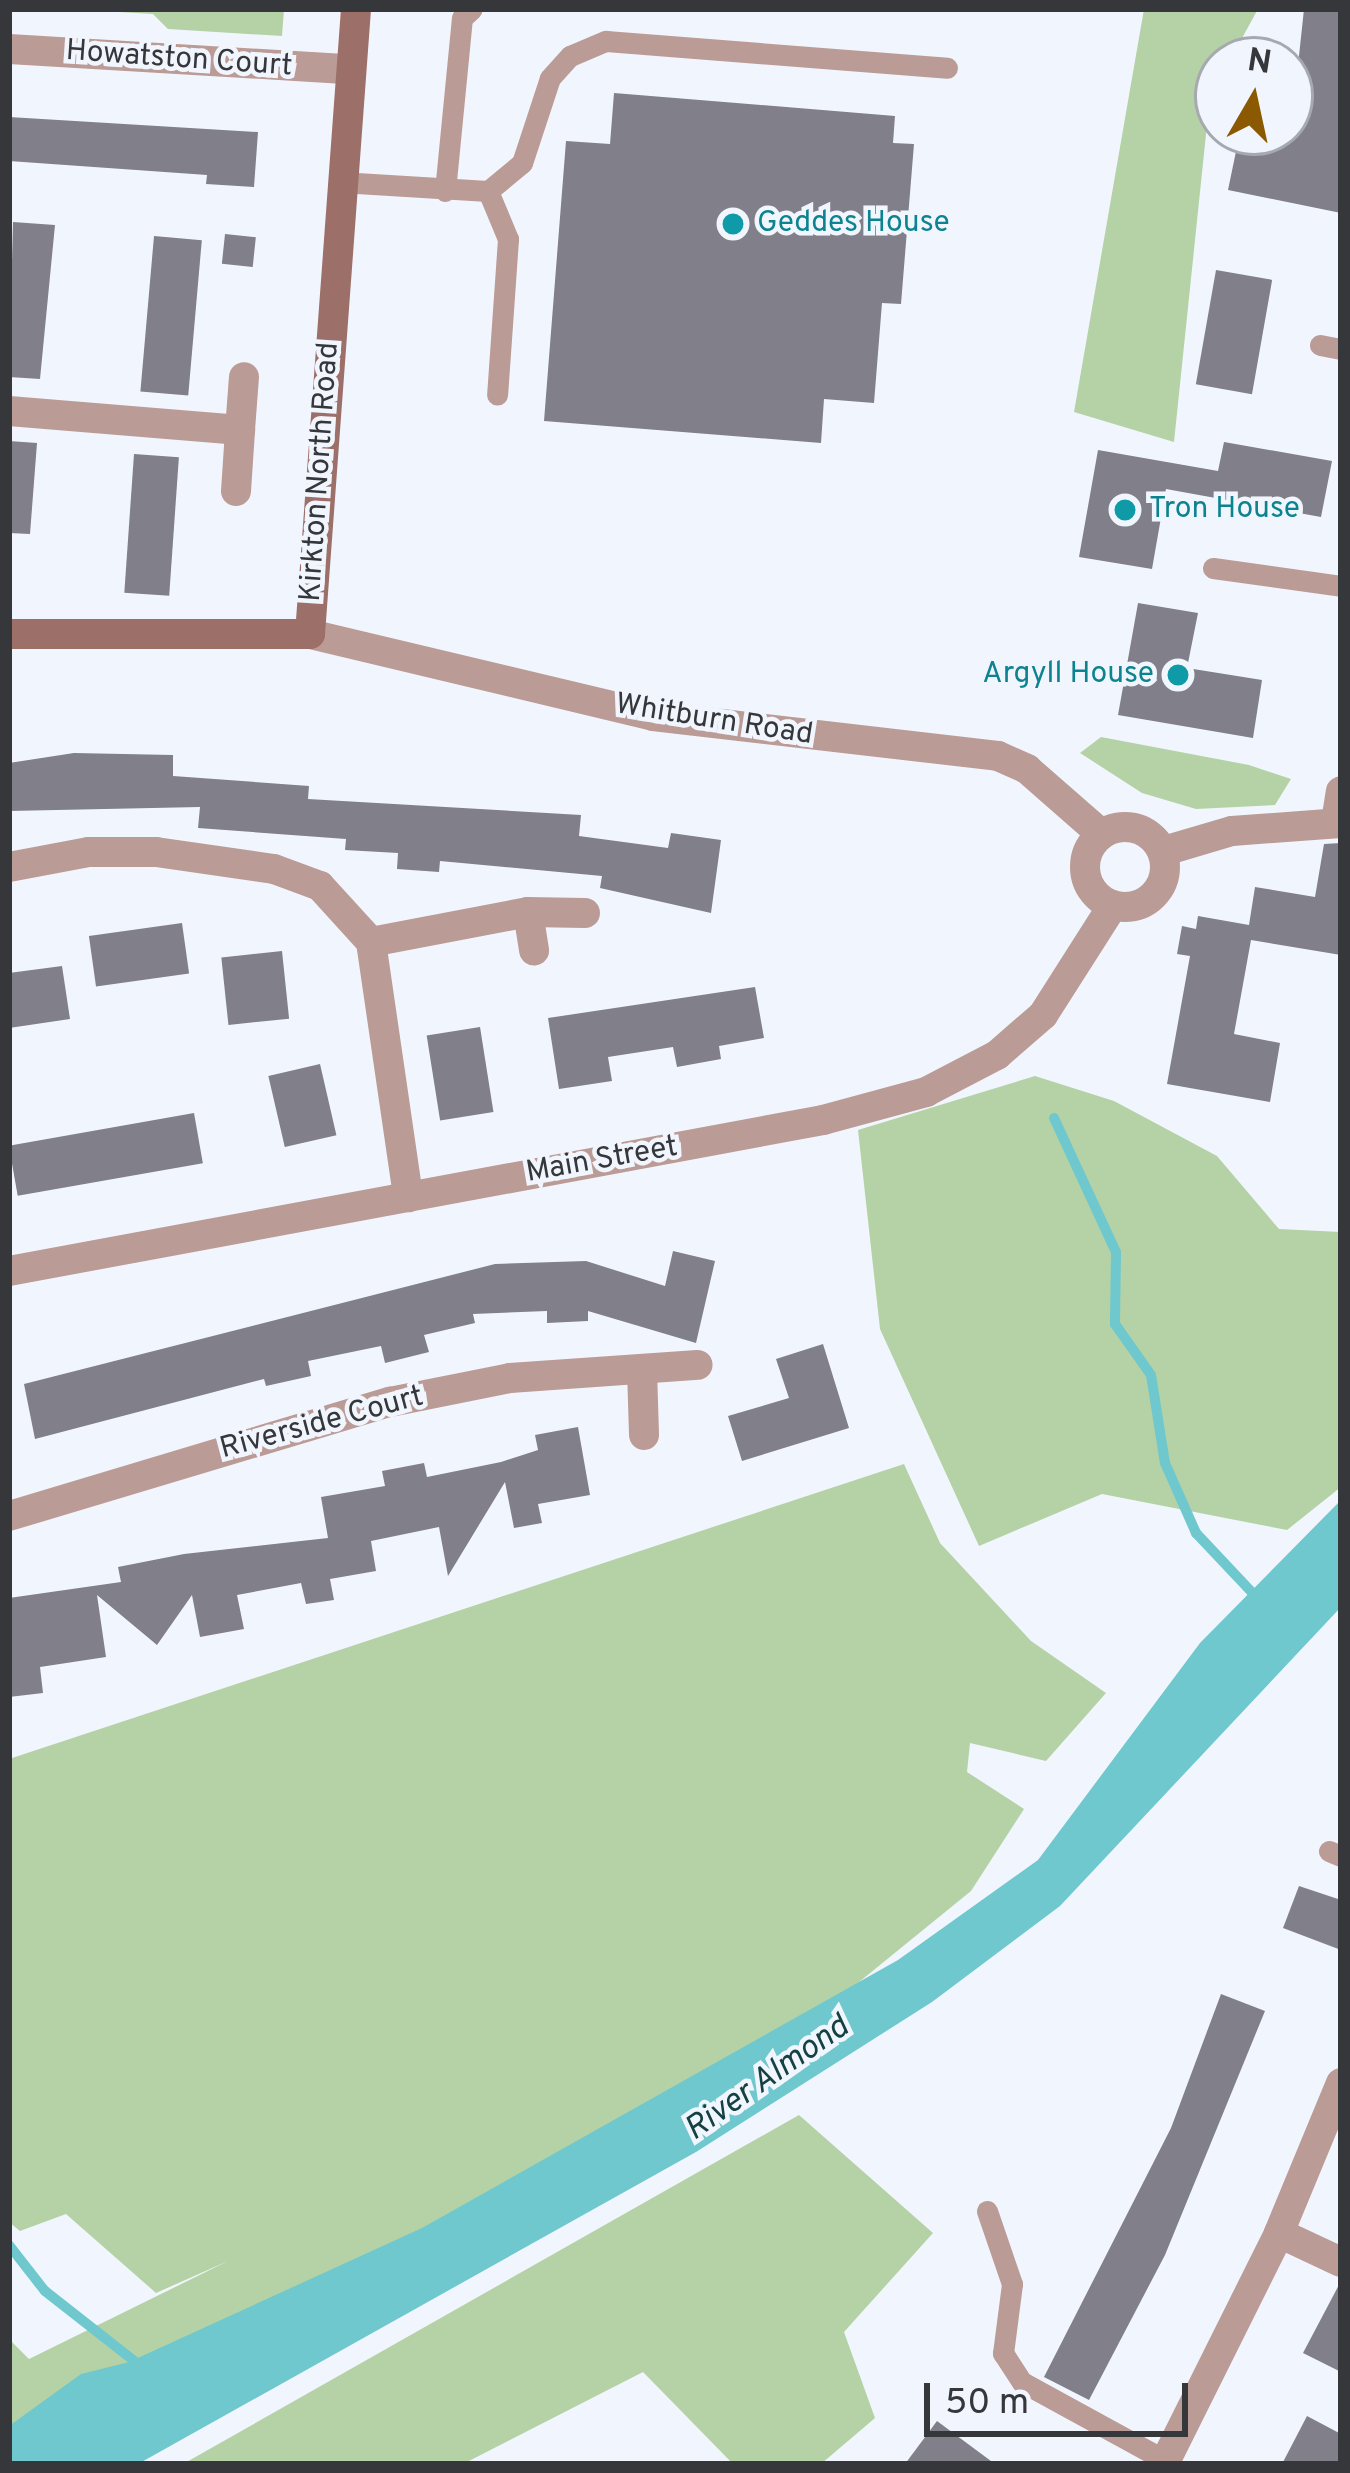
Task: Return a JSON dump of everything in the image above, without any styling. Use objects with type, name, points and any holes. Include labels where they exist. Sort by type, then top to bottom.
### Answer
[{"type":"main road","name":"Kirkton North Road","points":[[9,634],[310,634],[356,9]]},
{"type":"street","name":"Howatston Court","points":[[9,49],[348,69]]},
{"type":"street","points":[[236,491],[244,377]]},
{"type":"street","points":[[9,411],[240,430]]},
{"type":"street","name":"Whitburn Road","points":[[310,634],[653,716],[998,756],[1027,769],[1100,833]]},
{"type":"street","points":[[1164,851],[1232,831],[1338,823],[1341,791]]},
{"type":"street","points":[[1121,827],[1148,834],[1164,851],[1156,895],[1134,908],[1113,905],[1093,892],[1086,871],[1100,833],[1121,827]]},
{"type":"street","points":[[9,866],[89,852],[257,866],[320,886],[371,942],[408,1197]]},
{"type":"street","name":"Main Street","points":[[9,1271],[823,1120],[926,1091],[1033,1026],[1066,990],[1113,905]]},
{"type":"street","points":[[371,942],[528,912],[585,913]]},
{"type":"street","points":[[528,912],[534,951]]},
{"type":"street","name":"Riverside Court","points":[[9,1516],[390,1402],[510,1378],[698,1364]]},
{"type":"street","points":[[642,1370],[644,1435]]},
{"type":"street","points":[[1167,2463],[1279,2233],[1341,2083]]},
{"type":"street","points":[[1279,2233],[1341,2262]]},
{"type":"lane","points":[[445,190],[462,18],[472,9]]},
{"type":"lane","points":[[340,182],[488,191],[522,163],[550,78],[570,56],[606,41],[947,68]]},
{"type":"lane","points":[[488,191],[508,239],[497,395]]},
{"type":"lane","points":[[1213,568],[1341,586]]},
{"type":"lane","points":[[987,2211],[1012,2284],[1004,2354],[1022,2382],[1167,2463]]},
{"type":"green space","points":[[68,9],[284,9],[282,36],[168,29],[153,14]]},
{"type":"green space","points":[[1144,9],[1258,9],[1243,36],[1194,36],[1194,156],[1204,156],[1174,442],[1074,412]]},
{"type":"green space","points":[[1101,737],[1249,765],[1291,779],[1275,805],[1196,809],[1142,793],[1080,753]]},
{"type":"green space","points":[[1035,1076],[1114,1101],[1217,1156],[1279,1229],[1341,1232],[1341,1487],[1287,1530],[1102,1494],[979,1546],[880,1329],[858,1130]]},
{"type":"green space","points":[[904,1464],[940,1543],[1031,1641],[1106,1693],[1046,1761],[970,1743],[967,1772],[1024,1809],[971,1891],[773,2052],[9,2464],[9,2339],[29,2359],[228,2261],[156,2293],[66,2214],[20,2231],[9,2222],[9,1759]]},
{"type":"green space","points":[[799,2115],[933,2233],[844,2332],[875,2418],[821,2464],[733,2464],[643,2372],[463,2464],[183,2464]]},
{"type":"water","name":"River Almond","points":[[1341,1500],[1341,1607],[1060,1906],[932,2002],[696,2152],[138,2464],[9,2464],[9,2426],[81,2374],[129,2362],[422,2228],[898,1960],[1038,1860],[1200,1643]]},
{"type":"building","points":[[1304,9],[1341,9],[1341,213],[1228,190],[1235,156],[1314,156],[1314,36],[1301,36]]},
{"type":"building","name":"Geddes House","points":[[614,93],[895,116],[893,143],[914,144],[901,304],[882,303],[874,403],[824,399],[821,443],[544,421],[566,141],[610,144]]},
{"type":"building","points":[[9,117],[258,132],[254,187],[206,184],[207,175],[9,161]]},
{"type":"building","points":[[13,222],[55,225],[40,379],[9,377]]},
{"type":"building","points":[[225,234],[256,237],[253,267],[222,264]]},
{"type":"building","points":[[154,236],[202,240],[188,396],[140,391]]},
{"type":"building","points":[[1216,270],[1272,280],[1252,394],[1196,384]]},
{"type":"building","points":[[9,441],[37,443],[30,534],[9,533]]},
{"type":"building","points":[[1224,442],[1332,461],[1321,517],[1166,489],[1152,569],[1079,557],[1098,450],[1218,471]]},
{"type":"building","points":[[134,454],[179,457],[169,596],[124,593]]},
{"type":"building","name":"Argyll House","points":[[1138,603],[1198,613],[1187,668],[1262,680],[1253,738],[1118,715]]},
{"type":"building","points":[[74,753],[173,755],[173,776],[309,786],[308,799],[581,815],[579,836],[668,848],[671,833],[721,840],[711,913],[600,888],[602,876],[440,861],[439,872],[397,869],[398,853],[345,850],[346,839],[198,828],[200,807],[9,811],[9,763]]},
{"type":"building","points":[[1341,843],[1341,955],[1251,940],[1234,1034],[1280,1043],[1270,1102],[1167,1084],[1190,956],[1177,954],[1182,926],[1196,929],[1198,916],[1249,925],[1255,887],[1315,897],[1324,844]]},
{"type":"building","points":[[182,923],[189,974],[96,987],[89,936]]},
{"type":"building","points":[[282,951],[289,1019],[228,1025],[221,957]]},
{"type":"building","points":[[62,966],[70,1019],[9,1028],[9,973]]},
{"type":"building","points":[[755,987],[764,1038],[719,1046],[721,1059],[677,1067],[673,1047],[608,1057],[612,1081],[559,1089],[548,1018]]},
{"type":"building","points":[[480,1027],[493,1112],[440,1120],[427,1035]]},
{"type":"building","points":[[320,1064],[336,1135],[285,1147],[268,1076]]},
{"type":"building","points":[[194,1113],[203,1163],[18,1196],[9,1146]]},
{"type":"building","points":[[673,1251],[715,1261],[696,1343],[588,1311],[588,1321],[547,1323],[547,1311],[473,1314],[475,1323],[424,1335],[429,1352],[385,1363],[381,1346],[308,1361],[311,1376],[266,1386],[264,1379],[35,1439],[24,1384],[495,1264],[586,1261],[665,1286]]},
{"type":"building","points":[[823,1344],[849,1428],[742,1461],[728,1416],[789,1398],[776,1359]]},
{"type":"building","points":[[578,1427],[590,1495],[538,1504],[542,1523],[514,1528],[505,1482],[448,1576],[439,1527],[371,1541],[376,1571],[330,1579],[334,1600],[306,1604],[301,1583],[237,1595],[244,1629],[200,1637],[192,1595],[157,1645],[97,1595],[106,1657],[40,1667],[43,1693],[9,1697],[9,1598],[121,1582],[118,1567],[184,1554],[328,1538],[321,1497],[385,1486],[382,1471],[424,1463],[427,1477],[501,1462],[538,1450],[535,1435]]},
{"type":"building","points":[[1299,1886],[1341,1900],[1341,1950],[1283,1928]]},
{"type":"building","points":[[1221,1994],[1265,2011],[1165,2255],[1089,2400],[1044,2377],[1171,2128]]},
{"type":"building","points":[[1341,2281],[1341,2372],[1303,2353]]},
{"type":"building","points":[[1307,2416],[1341,2434],[1341,2464],[1282,2464]]},
{"type":"building","points":[[937,2421],[995,2464],[905,2464]]},
{"type":"waterway","points":[[1054,1118],[1116,1252],[1115,1324],[1151,1375],[1165,1463],[1196,1533],[1261,1602]]},
{"type":"waterway","points":[[9,2245],[45,2291],[142,2367]]},
{"type":"place","name":"Geddes House","points":[[733,224]]},
{"type":"place","name":"Tron House","points":[[1125,510]]},
{"type":"place","name":"Argyll House","points":[[1178,675]]}]
